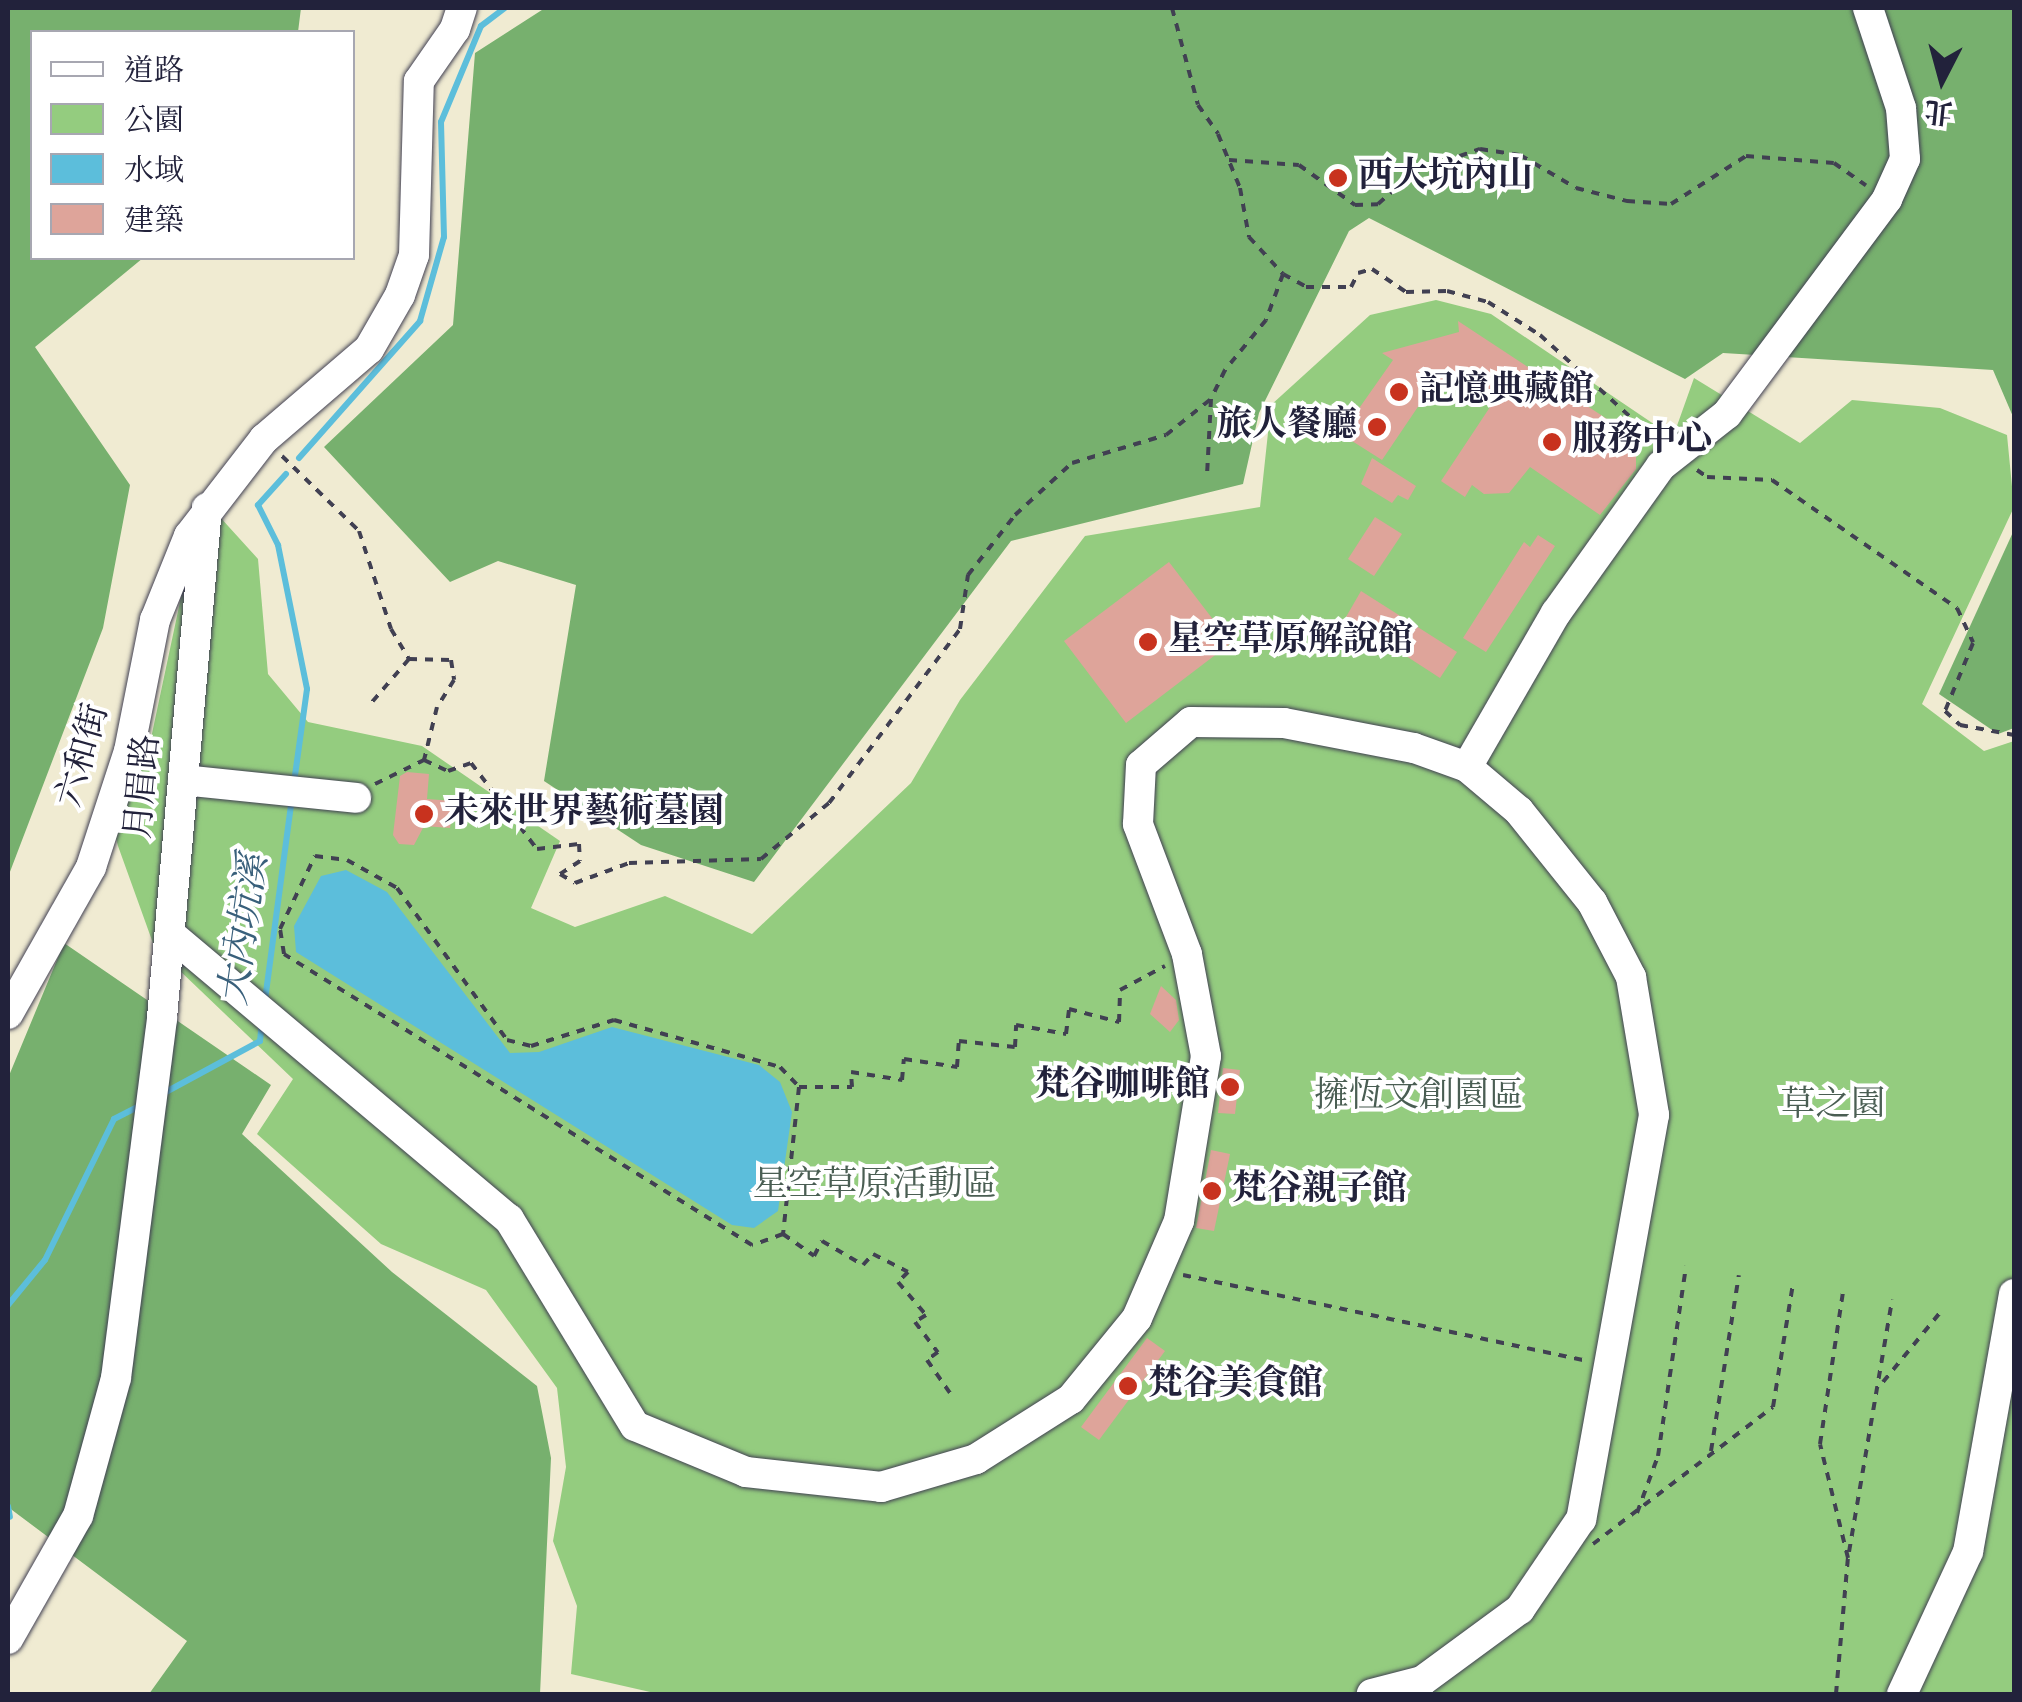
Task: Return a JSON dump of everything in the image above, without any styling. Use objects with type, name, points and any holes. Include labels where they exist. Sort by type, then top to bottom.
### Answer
[{"type":"street","points":[[207,508],[264,439],[369,349],[400,295],[414,255],[419,81],[455,30],[462,8]]},
{"type":"street","points":[[1467,767],[1556,614],[1661,466],[1728,414],[1887,200],[1904,160],[1901,108],[1868,8]]},
{"type":"street","name":"月眉路","points":[[8,1639],[78,1516],[116,1378],[162,1018],[207,508]]},
{"type":"street","name":"六和街","points":[[8,1014],[91,867],[129,750],[156,620],[189,536],[207,508]]},
{"type":"street","points":[[170,934],[509,1219],[635,1426],[746,1472],[882,1486],[976,1458],[1071,1399],[1137,1318],[1161,1271],[1179,1222],[1206,1056],[1187,954],[1138,824],[1141,765],[1191,722],[1284,723],[1414,748],[1467,767],[1519,811],[1592,902],[1631,977],[1654,1115],[1580,1519],[1520,1609],[1422,1681],[1372,1694]]},
{"type":"street","points":[[183,780],[356,798]]},
{"type":"street","points":[[1902,1694],[1968,1552],[2014,1294]]},
{"type":"path","points":[[1172,8],[1198,104],[1229,160],[1249,237],[1283,274],[1266,320],[1225,370],[1211,400],[1207,474]]},
{"type":"path","points":[[1229,160],[1299,164],[1355,204],[1378,204],[1414,172],[1480,149],[1520,155],[1576,188],[1626,201],[1671,204],[1746,156],[1834,164],[1887,200]]},
{"type":"path","points":[[356,798],[396,768],[424,760],[448,771],[472,763],[538,849],[579,844],[580,861],[560,874],[575,883],[629,863],[761,859],[829,802],[960,629],[968,575],[1015,516],[1072,463],[1166,434],[1211,400]]},
{"type":"path","points":[[264,439],[359,530],[391,629],[409,658]]},
{"type":"path","points":[[409,658],[450,660],[454,680],[437,707],[424,760]]},
{"type":"path","points":[[372,702],[409,658]]},
{"type":"path","points":[[783,1234],[752,1245],[284,954],[280,929],[315,856],[347,860],[397,888],[507,1040],[530,1046],[614,1020],[780,1067],[800,1087],[852,1087],[851,1072],[902,1080],[904,1059],[957,1067],[958,1040],[1015,1048],[1016,1025],[1066,1034],[1069,1009],[1120,1022],[1120,990],[1187,954]]},
{"type":"path","points":[[783,1234],[800,1087]]},
{"type":"path","points":[[783,1234],[814,1256],[822,1242],[863,1265],[872,1254],[908,1272],[898,1282],[926,1315],[915,1322],[938,1352],[927,1360],[950,1393]]},
{"type":"path","points":[[1635,1518],[1658,1456],[1686,1266]]},
{"type":"path","points":[[1161,1271],[1608,1364]]},
{"type":"path","points":[[1710,1451],[1740,1275]]},
{"type":"path","points":[[1570,1534],[1597,1546],[1635,1518],[1710,1451],[1773,1407],[1793,1284]]},
{"type":"path","points":[[1843,1292],[1820,1444],[1848,1556]]},
{"type":"path","points":[[1836,1694],[1848,1556],[1883,1382],[1892,1300]]},
{"type":"path","points":[[1883,1382],[1943,1309]]},
{"type":"green space","points":[[8,8],[301,8],[298,30],[30,30],[30,260],[141,260],[35,347],[130,485],[103,628],[8,877]]},
{"type":"green space","points":[[545,8],[2014,8],[2014,419],[1993,370],[1723,353],[1685,379],[1369,218],[1349,231],[1259,413],[1243,484],[1011,541],[754,882],[641,845],[544,781],[576,585],[498,561],[450,582],[324,447],[453,325],[475,53]]},
{"type":"green space","name":"擁恆文創園區","points":[[1436,300],[1491,314],[1673,437],[1694,378],[1800,443],[1852,400],[1940,408],[2007,435],[2014,507],[1922,704],[1984,751],[2014,741],[2014,1694],[659,1694],[571,1674],[577,1606],[553,1541],[566,1467],[557,1388],[486,1290],[381,1244],[257,1134],[293,1079],[154,946],[118,846],[110,816],[150,743],[184,583],[219,516],[258,559],[268,674],[308,722],[422,746],[560,841],[531,908],[575,927],[665,896],[752,934],[911,783],[960,700],[1085,536],[1260,507],[1271,405],[1370,315]]},
{"type":"green space","points":[[2014,530],[2014,728],[1998,734],[1939,694]]},
{"type":"green space","points":[[64,943],[271,1085],[242,1134],[392,1272],[537,1386],[551,1458],[540,1694],[149,1694],[187,1641],[8,1507],[8,1078]]},
{"type":"water","points":[[346,870],[387,892],[510,1053],[539,1052],[612,1027],[759,1065],[780,1082],[792,1112],[778,1211],[754,1228],[732,1225],[296,952],[294,926],[321,876]]},
{"type":"building","name":"服務中心","points":[[1458,321],[1636,438],[1636,469],[1600,515],[1530,467],[1509,493],[1484,494],[1472,485],[1465,497],[1441,481],[1496,398],[1467,379],[1432,386],[1382,460],[1341,434],[1393,360],[1382,353],[1459,332]]},
{"type":"building","points":[[1372,458],[1416,486],[1408,500],[1398,495],[1392,503],[1361,484]]},
{"type":"building","points":[[1375,517],[1402,534],[1374,576],[1348,559]]},
{"type":"building","points":[[1538,535],[1555,546],[1486,652],[1463,638],[1524,542],[1530,547]]},
{"type":"building","name":"星空草原解說館","points":[[1169,562],[1231,643],[1126,723],[1064,641]]},
{"type":"building","points":[[1361,591],[1457,652],[1440,678],[1346,617]]},
{"type":"building","name":"未來世界藝術墓園","points":[[407,772],[429,774],[427,799],[454,801],[450,828],[424,826],[414,845],[399,844],[393,835],[400,776]]},
{"type":"building","points":[[1161,986],[1176,1000],[1179,1020],[1170,1032],[1150,1014]]},
{"type":"building","name":"梵谷咖啡館","points":[[1223,1068],[1240,1070],[1235,1114],[1218,1113]]},
{"type":"building","name":"梵谷親子館","points":[[1211,1150],[1230,1154],[1214,1231],[1196,1228]]},
{"type":"building","name":"梵谷美食館","points":[[1147,1338],[1165,1351],[1099,1440],[1081,1427]]},
{"type":"waterway","name":"大內坑溪","points":[[299,458],[420,321],[444,237],[441,122],[481,26],[505,8]]},
{"type":"waterway","name":"大內坑溪","points":[[286,474],[258,505],[278,545],[307,689],[295,775]]},
{"type":"waterway","name":"大內坑溪","points":[[265,1000],[291,806]]},
{"type":"waterway","name":"大內坑溪","points":[[164,1093],[260,1041],[262,1023]]},
{"type":"waterway","name":"大內坑溪","points":[[8,1305],[45,1260],[114,1119],[139,1106]]},
{"type":"waterway","name":"大內坑溪","points":[[8,1506],[10,1517]]},
{"type":"place","name":"西大坑內山","points":[[1338,178]]},
{"type":"place","name":"記憶典藏館","points":[[1399,392]]},
{"type":"place","name":"旅人餐廳","points":[[1377,427]]},
{"type":"place","name":"服務中心","points":[[1552,442]]},
{"type":"place","name":"星空草原解說館","points":[[1148,642]]},
{"type":"place","name":"未來世界藝術墓園","points":[[424,814]]},
{"type":"place","name":"梵谷咖啡館","points":[[1230,1087]]},
{"type":"place","name":"梵谷親子館","points":[[1212,1191]]},
{"type":"place","name":"梵谷美食館","points":[[1128,1386]]},
{"type":"park label","name":"草之園","points":[[1833,1107]]},
{"type":"park label","name":"星空草原活動區","points":[[875,1187]]}]
